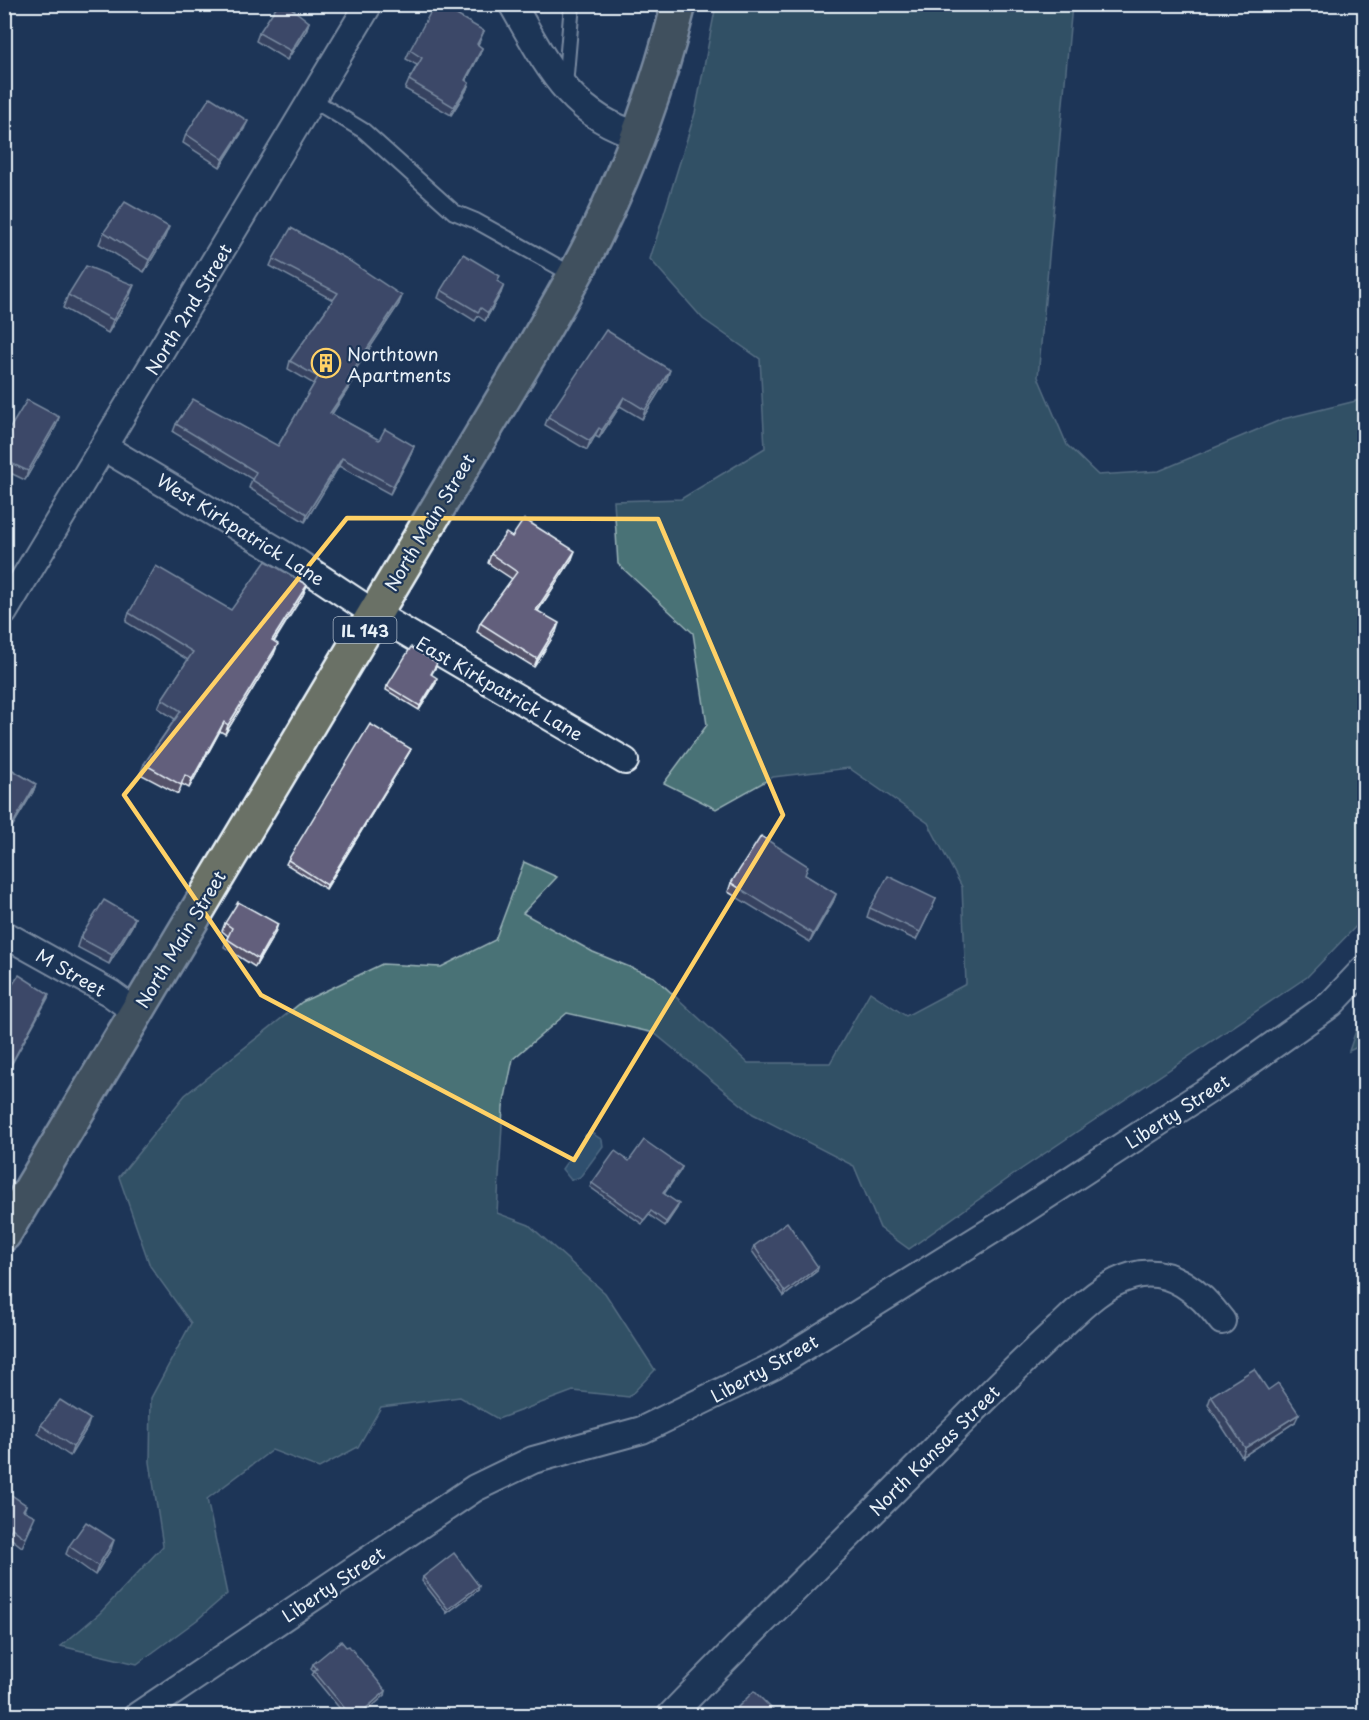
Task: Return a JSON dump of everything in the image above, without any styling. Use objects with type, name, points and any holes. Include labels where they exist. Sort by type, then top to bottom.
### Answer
[{"type":"main road","name":"North Main Street","points":[[4,1234],[375,614],[595,237],[639,135],[667,50],[679,4]]},
{"type":"street","name":"North 2nd Street","points":[[4,612],[105,448],[369,4]]},
{"type":"street","points":[[512,4],[564,91],[593,114],[627,132],[639,135]]},
{"type":"street","name":"West Kirkpatrick Lane","points":[[105,448],[298,563],[375,614]]},
{"type":"street","name":"East Kirkpatrick Lane","points":[[375,614],[625,761]]},
{"type":"street","name":"M Street","points":[[4,934],[110,993],[136,1012]]},
{"type":"street","name":"Liberty Street","points":[[137,1716],[475,1488],[533,1460],[642,1430],[774,1366],[1012,1218],[1227,1078],[1331,1004],[1365,969]]},
{"type":"street","name":"North Kansas Street","points":[[670,1716],[1013,1370],[1089,1300],[1116,1282],[1131,1276],[1156,1272],[1172,1277],[1188,1287],[1204,1300],[1222,1321]]},
{"type":"lane","points":[[564,91],[572,4]]},
{"type":"lane","points":[[313,100],[364,131],[454,212],[476,221],[573,275]]},
{"type":"highlighted area","points":[[347,518],[658,519],[783,815],[574,1160],[261,995],[124,795]]},
{"type":"green space","points":[[716,5],[1072,5],[1038,377],[1067,445],[1098,475],[1159,471],[1283,419],[1364,399],[1364,918],[1307,977],[1023,1168],[909,1249],[880,1228],[854,1166],[753,1114],[654,1033],[567,1013],[513,1059],[503,1107],[497,1213],[529,1225],[605,1293],[655,1370],[629,1397],[573,1391],[498,1419],[460,1397],[381,1407],[358,1447],[319,1468],[272,1450],[207,1499],[227,1594],[197,1620],[137,1664],[61,1646],[100,1613],[163,1546],[150,1462],[151,1398],[191,1323],[150,1266],[119,1177],[185,1095],[302,1002],[382,964],[441,967],[495,940],[524,862],[557,877],[523,913],[593,952],[654,977],[748,1063],[830,1063],[870,992],[906,1016],[966,984],[962,887],[928,823],[849,768],[773,777],[716,809],[664,783],[707,725],[693,633],[618,564],[614,501],[681,499],[765,448],[760,359],[703,319],[650,259],[695,113]]},
{"type":"green space","points":[[1363,1010],[1364,1044],[1349,1051]]},
{"type":"water","points":[[592,1133],[602,1140],[603,1146],[580,1177],[571,1180],[562,1169],[569,1159],[577,1154],[586,1135]]},
{"type":"building","points":[[278,4],[286,4],[309,22],[291,51],[259,33]]},
{"type":"building","points":[[435,4],[484,31],[477,44],[482,48],[465,80],[469,83],[454,107],[409,80],[422,58],[410,50]]},
{"type":"building","points":[[210,97],[248,121],[223,159],[186,134]]},
{"type":"building","points":[[125,202],[169,227],[149,260],[104,232]]},
{"type":"building","points":[[291,228],[345,258],[402,296],[349,376],[353,379],[330,413],[379,440],[385,429],[414,446],[393,486],[342,458],[307,514],[252,480],[256,472],[176,424],[193,399],[278,446],[318,377],[290,361],[338,293],[273,259]]},
{"type":"building","points":[[463,254],[500,276],[497,281],[504,285],[488,313],[481,308],[478,312],[441,290]]},
{"type":"building","points":[[86,266],[134,285],[113,320],[68,295]]},
{"type":"building","points":[[606,330],[670,370],[645,410],[624,397],[602,430],[599,428],[590,441],[548,417]]},
{"type":"building","points":[[27,400],[59,417],[28,471],[4,460],[4,438]]},
{"type":"building","points":[[524,519],[575,551],[536,610],[559,623],[537,659],[480,623],[517,572],[491,554],[506,533],[512,537]]},
{"type":"building","points":[[266,561],[307,585],[272,640],[278,644],[228,725],[224,722],[192,779],[185,775],[181,785],[144,764],[181,711],[162,699],[193,652],[129,613],[156,566],[231,610]]},
{"type":"building","points":[[411,647],[437,663],[431,674],[437,678],[420,706],[387,686]]},
{"type":"building","points":[[370,724],[411,749],[327,885],[288,860]]},
{"type":"building","points":[[4,765],[36,784],[8,832],[4,830]]},
{"type":"building","points":[[761,836],[808,866],[805,875],[836,894],[813,934],[731,883]]},
{"type":"building","points":[[888,876],[936,899],[920,932],[870,908]]},
{"type":"building","points":[[104,900],[135,918],[112,955],[80,938]]},
{"type":"building","points":[[238,902],[278,924],[258,959],[227,939],[232,928],[225,923]]},
{"type":"building","points":[[19,975],[49,994],[4,1077],[4,997]]},
{"type":"building","points":[[644,1140],[682,1167],[663,1193],[679,1204],[666,1222],[651,1211],[644,1220],[592,1183],[615,1151],[629,1161]]},
{"type":"building","points":[[787,1222],[818,1267],[785,1292],[754,1246]]},
{"type":"building","points":[[1254,1369],[1268,1390],[1278,1383],[1299,1414],[1245,1448],[1211,1396]]},
{"type":"building","points":[[60,1400],[90,1419],[73,1447],[41,1425]]},
{"type":"building","points":[[4,1490],[26,1505],[23,1510],[35,1516],[25,1538],[12,1528],[9,1533],[4,1529]]},
{"type":"building","points":[[86,1522],[114,1540],[98,1566],[69,1546]]},
{"type":"building","points":[[454,1553],[479,1586],[448,1609],[423,1577]]},
{"type":"building","points":[[341,1641],[346,1647],[349,1646],[386,1691],[357,1716],[351,1716],[314,1671],[317,1669],[313,1664]]},
{"type":"building","points":[[754,1691],[779,1716],[729,1716]]},
{"type":"building","points":[[266,1707],[273,1712],[278,1707],[287,1716],[259,1716]]},
{"type":"place","name":"Northtown Apartments","points":[[326,363]]}]
